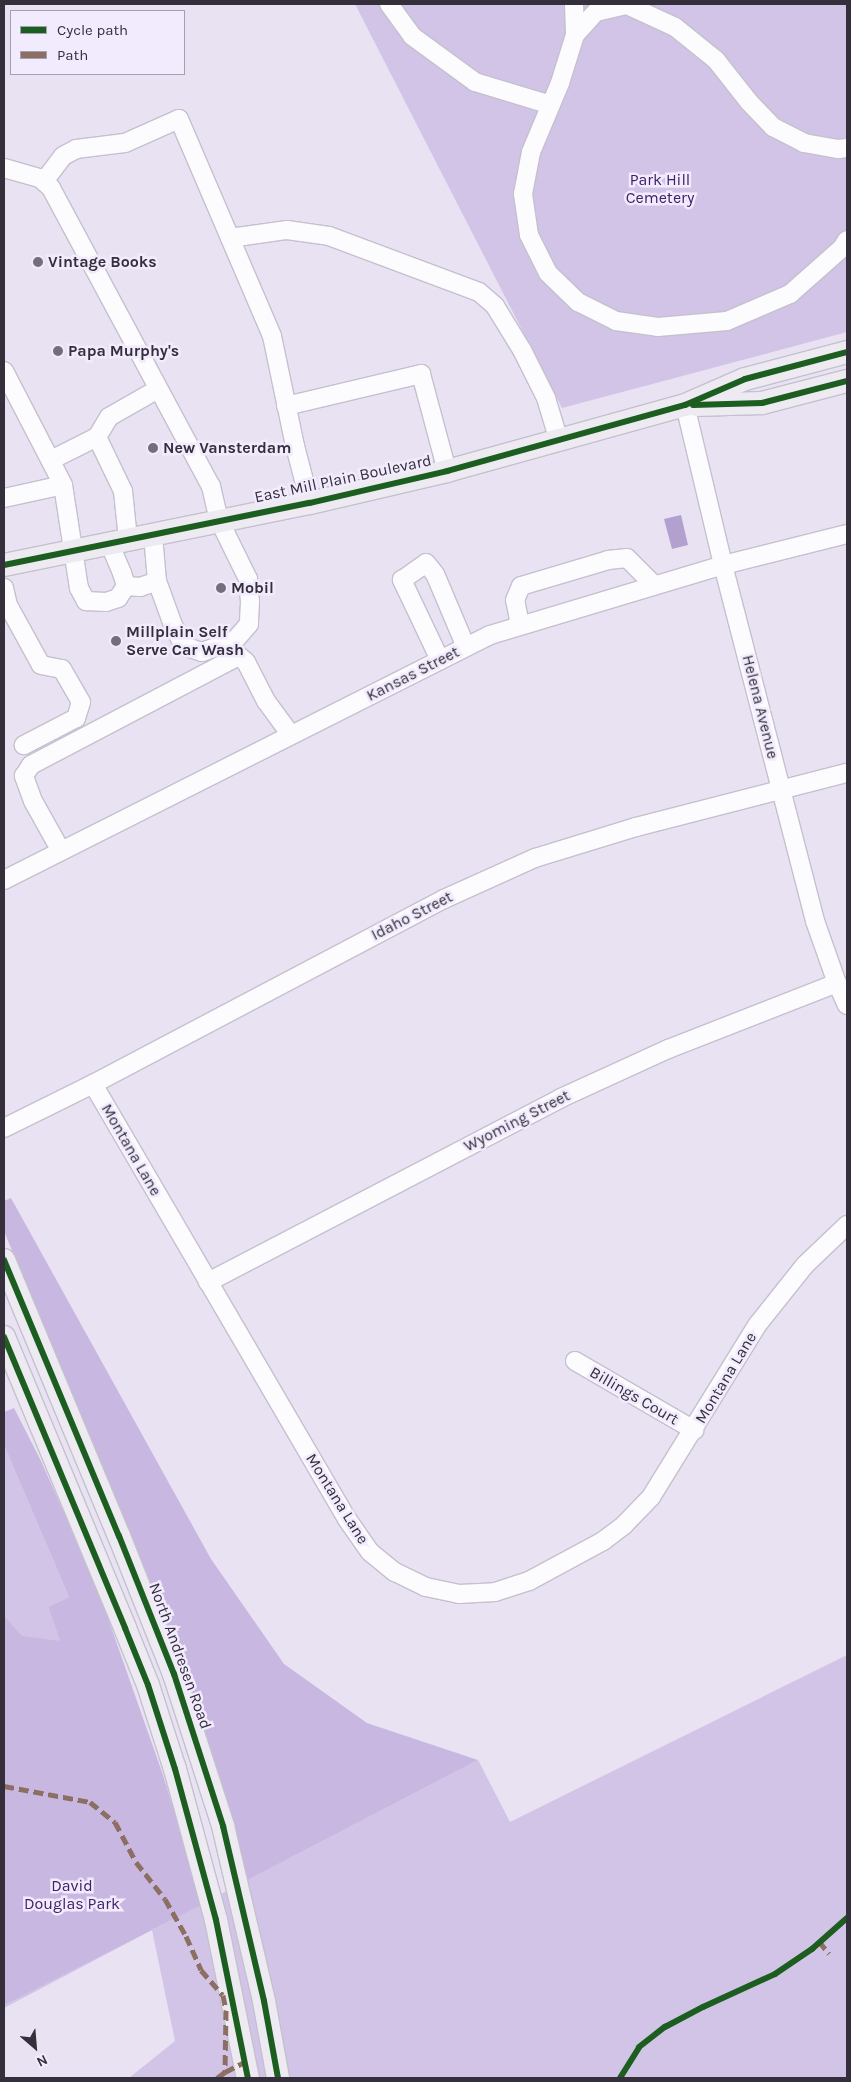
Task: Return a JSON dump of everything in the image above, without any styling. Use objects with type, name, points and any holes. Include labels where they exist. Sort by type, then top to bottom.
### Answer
[{"type":"main road","name":"East Mill Plain Boulevard","points":[[4,565],[118,540],[153,535],[219,520],[310,503],[447,471],[559,442],[685,405],[745,379],[847,352]]},
{"type":"main road","name":"East Mill Plain Boulevard","points":[[685,405],[762,403],[847,381]]},
{"type":"main road","name":"North Andresen Road","points":[[4,1260],[119,1536],[174,1674],[223,1826],[264,2001],[278,2078]]},
{"type":"main road","points":[[4,1337],[125,1628],[169,1751],[216,1920],[248,2078]]},
{"type":"street","points":[[389,4],[412,36],[475,82],[551,105]]},
{"type":"street","points":[[574,4],[575,36],[551,105],[531,152],[523,194],[529,235],[548,273],[578,302],[616,321],[658,327],[727,321],[790,294],[842,248],[847,240]]},
{"type":"street","points":[[575,36],[596,12],[626,4],[675,27],[716,60],[749,102],[773,127],[804,143],[838,149],[847,148]]},
{"type":"street","points":[[46,180],[62,156],[76,149],[125,143],[179,119],[272,336],[286,406],[310,503]]},
{"type":"street","points":[[4,168],[46,180],[211,486],[219,520],[248,579],[249,624],[235,640],[202,652],[184,646],[157,581],[153,535]]},
{"type":"street","points":[[230,238],[286,230],[329,236],[479,292],[495,306],[522,350],[546,398],[559,442]]},
{"type":"street","points":[[4,371],[63,485],[79,588],[86,601],[106,602],[118,598],[126,586]]},
{"type":"street","points":[[286,406],[421,374],[447,471]]},
{"type":"street","points":[[51,460],[96,437],[109,417],[158,389]]},
{"type":"street","name":"Helena Avenue","points":[[685,405],[723,565],[815,921],[837,983],[847,1005]]},
{"type":"street","points":[[96,437],[123,491],[118,540],[122,573],[126,586]]},
{"type":"street","points":[[4,498],[63,485]]},
{"type":"street","name":"Kansas Street","points":[[4,880],[490,635],[520,624],[723,565],[847,534]]},
{"type":"street","points":[[520,624],[515,600],[521,586],[600,563],[627,558],[654,585]]},
{"type":"street","points":[[440,660],[402,580],[426,563],[435,574],[466,647]]},
{"type":"street","points":[[126,586],[140,587],[157,581]]},
{"type":"street","points":[[4,588],[8,605],[41,665],[62,669],[81,702],[76,718],[24,745]]},
{"type":"street","points":[[61,851],[34,801],[24,776],[31,765],[240,656],[246,662],[266,701],[290,735]]},
{"type":"street","name":"Idaho Street","points":[[4,1128],[93,1084],[444,899],[535,858],[636,827],[847,773]]},
{"type":"street","name":"Wyoming Street","points":[[208,1282],[561,1098],[668,1049],[837,983]]},
{"type":"street","name":"Montana Lane","points":[[93,1084],[347,1519],[370,1552],[395,1572],[426,1587],[459,1594],[495,1592],[529,1581],[559,1567],[603,1541],[624,1525],[651,1497],[758,1324],[805,1265],[847,1225]]},
{"type":"street","name":"Billings Court","points":[[574,1361],[694,1430]]},
{"type":"green space","name":"Park Hill Cemetery","points":[[355,4],[847,4],[847,332],[562,408]]},
{"type":"green space","points":[[11,1198],[211,1559],[284,1664],[367,1723],[478,1760],[246,1881],[110,1491],[4,1231],[4,1201]]},
{"type":"green space","name":"David Douglas Park","points":[[14,1408],[41,1461],[97,1587],[163,1775],[203,1904],[4,2005],[4,1616],[22,1636],[60,1641],[48,1607],[69,1597],[4,1445],[4,1412]]},
{"type":"green space","name":"David Douglas Park","points":[[4,1445],[69,1597],[48,1607],[113,1790],[152,1930],[4,2008]]},
{"type":"green space","points":[[847,1655],[847,2078],[129,2078],[175,2041],[152,1930],[478,1760],[510,1822]]},
{"type":"shaded area","points":[[681,515],[688,545],[672,549],[664,519]]},
{"type":"marked path","points":[[4,1786],[90,1802],[115,1822],[136,1862],[165,1899],[186,1936],[201,1970],[223,1995],[226,2010],[225,2072]]},
{"type":"marked path","points":[[819,1941],[829,1954]]},
{"type":"marked path","points":[[217,2078],[245,2062]]},
{"type":"cycle path","points":[[4,565],[310,503],[447,471],[685,405],[745,379],[847,352]]},
{"type":"cycle path","points":[[693,405],[762,403],[847,381]]},
{"type":"cycle path","points":[[4,1260],[119,1536],[174,1674],[223,1826],[264,2001],[278,2078]]},
{"type":"cycle path","points":[[4,1337],[148,1685],[175,1769],[216,1920],[248,2078]]},
{"type":"cycle path","points":[[620,2078],[639,2047],[665,2027],[703,2007],[775,1974],[812,1949],[847,1918]]},
{"type":"place","name":"Vintage Books","points":[[38,262]]},
{"type":"place","name":"Papa Murphy's","points":[[58,351]]},
{"type":"place","name":"New Vansterdam","points":[[153,448]]},
{"type":"place","name":"Mobil","points":[[221,588]]},
{"type":"place","name":"Millplain Self Serve Car Wash","points":[[116,641]]}]
